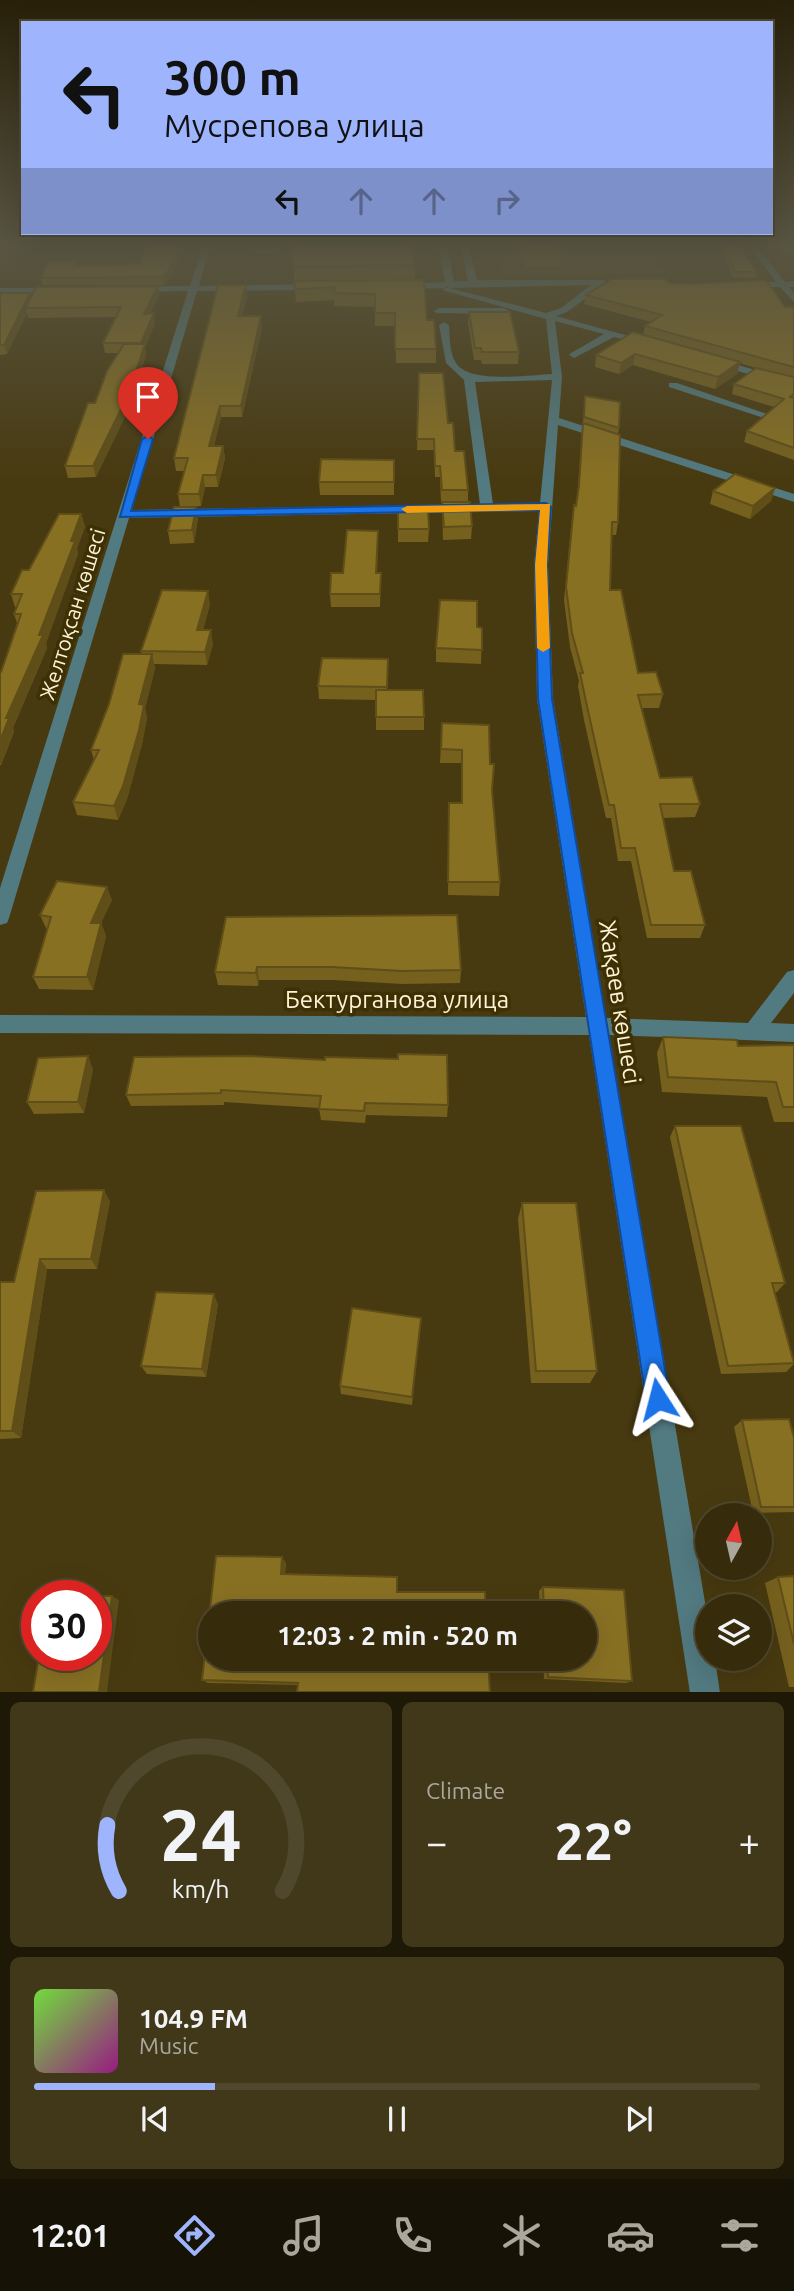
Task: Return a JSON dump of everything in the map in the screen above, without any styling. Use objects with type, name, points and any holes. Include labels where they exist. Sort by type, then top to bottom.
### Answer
[{"type":"street","name":"Желтоқсан көшесі","points":[[0,918],[184,321]]},
{"type":"street","name":"Жақаев көшесі","points":[[549,321],[557,377],[541,565],[545,699],[705,1692]]},
{"type":"street","points":[[576,321],[663,347]]},
{"type":"street","points":[[589,321],[653,335]]},
{"type":"street","points":[[444,325],[447,361],[455,372],[469,379],[557,377]]},
{"type":"street","points":[[574,355],[613,333]]},
{"type":"street","points":[[717,354],[794,375]]},
{"type":"street","points":[[701,358],[747,375],[794,384]]},
{"type":"street","points":[[469,379],[487,508]]},
{"type":"street","points":[[673,386],[721,394],[765,415]]},
{"type":"street","points":[[553,420],[794,498]]},
{"type":"street","points":[[124,514],[546,507]]},
{"type":"street","points":[[753,1031],[794,978]]},
{"type":"street","name":"Бектурганова улица","points":[[0,1024],[597,1026],[794,1033]]},
{"type":"building","points":[[0,321],[16,321],[4,345],[0,345]]},
{"type":"building","points":[[114,321],[151,321],[141,343],[103,343]]},
{"type":"building","points":[[209,321],[260,321],[241,406],[220,406],[209,446],[223,446],[216,475],[203,475],[199,494],[178,494],[188,458],[174,458]]},
{"type":"building","points":[[395,321],[434,321],[436,349],[395,349]]},
{"type":"building","points":[[470,321],[512,321],[519,352],[482,352],[481,348],[475,348]]},
{"type":"building","points":[[653,321],[794,321],[794,367],[645,326]]},
{"type":"building","points":[[633,332],[740,362],[718,377],[635,354],[621,363],[596,355]]},
{"type":"building","points":[[124,344],[145,344],[129,393],[93,466],[65,466],[88,403],[95,403],[107,371]]},
{"type":"building","points":[[756,368],[794,377],[794,394],[790,397],[794,398],[794,448],[747,431],[784,399],[734,384]]},
{"type":"building","points":[[419,373],[443,373],[448,423],[453,423],[455,451],[464,451],[468,490],[442,490],[440,466],[435,466],[434,439],[417,439]]},
{"type":"building","points":[[585,396],[620,402],[619,428],[584,417]]},
{"type":"building","points":[[583,423],[620,435],[618,522],[612,522],[610,590],[621,590],[638,673],[656,672],[663,694],[638,695],[660,778],[692,777],[700,804],[660,804],[674,871],[691,871],[705,925],[651,925],[635,848],[621,848],[614,805],[609,805],[580,673],[583,673],[572,633],[566,587],[574,505],[576,506],[579,486]]},
{"type":"building","points":[[321,459],[394,460],[394,482],[319,482]]},
{"type":"building","points":[[735,474],[775,488],[753,506],[713,491]]},
{"type":"building","points":[[442,502],[470,502],[472,526],[444,527]]},
{"type":"building","points":[[174,507],[196,507],[192,530],[168,531]]},
{"type":"building","points":[[398,509],[428,509],[429,529],[398,529]]},
{"type":"building","points":[[59,514],[81,514],[71,541],[75,541],[39,635],[43,635],[6,718],[9,718],[0,741],[0,672],[21,614],[14,614],[22,594],[11,594],[22,570],[29,570]]},
{"type":"building","points":[[347,530],[378,531],[376,573],[381,573],[380,594],[330,594],[331,573],[343,573]]},
{"type":"building","points":[[162,590],[208,591],[197,630],[211,630],[205,652],[141,651]]},
{"type":"building","points":[[440,600],[477,601],[477,627],[482,628],[482,650],[436,648]]},
{"type":"building","points":[[123,654],[152,654],[139,704],[144,705],[139,730],[123,786],[114,806],[73,802],[99,750],[91,750],[109,704]]},
{"type":"building","points":[[322,658],[388,659],[387,687],[318,686]]},
{"type":"building","points":[[376,690],[423,690],[424,717],[376,717]]},
{"type":"building","points":[[442,723],[489,725],[490,764],[494,764],[492,790],[500,882],[448,882],[449,803],[462,803],[462,750],[441,749]]},
{"type":"building","points":[[57,881],[107,887],[91,923],[101,923],[87,977],[33,977],[51,917],[40,915]]},
{"type":"building","points":[[457,915],[461,970],[257,967],[256,973],[215,972],[226,917]]},
{"type":"building","points":[[663,1037],[737,1040],[738,1046],[794,1045],[794,1107],[783,1107],[776,1082],[668,1077]]},
{"type":"building","points":[[398,1054],[447,1055],[448,1105],[365,1103],[364,1111],[319,1109],[321,1096],[221,1090],[221,1093],[126,1095],[134,1057],[249,1056],[325,1060],[325,1057],[398,1059]]},
{"type":"building","points":[[88,1056],[78,1102],[27,1102],[38,1058]]},
{"type":"building","points":[[675,1126],[741,1126],[785,1283],[772,1283],[794,1363],[728,1366]]},
{"type":"building","points":[[104,1190],[91,1259],[40,1259],[12,1431],[0,1431],[0,1282],[14,1282],[36,1191]]},
{"type":"building","points":[[522,1203],[576,1203],[597,1371],[536,1371]]},
{"type":"building","points":[[156,1292],[214,1294],[202,1369],[141,1366]]},
{"type":"building","points":[[352,1308],[421,1318],[412,1397],[340,1386]]},
{"type":"building","points":[[789,1419],[794,1438],[794,1507],[772,1507],[772,1503],[760,1503],[742,1420]]},
{"type":"building","points":[[216,1556],[282,1557],[281,1574],[397,1577],[397,1592],[485,1592],[485,1601],[211,1601]]},
{"type":"building","points":[[794,1576],[794,1644],[778,1577]]},
{"type":"building","points":[[543,1587],[624,1590],[632,1681],[548,1677],[548,1671],[597,1671],[597,1601],[544,1601]]},
{"type":"building","points":[[36,1671],[102,1671],[99,1692],[33,1692]]},
{"type":"building","points":[[203,1671],[489,1671],[490,1692],[297,1692],[298,1683],[202,1680]]},
{"type":"slow traffic","points":[[407,509],[546,507],[541,565],[543,648]]},
{"type":"route","points":[[148,439],[124,514],[546,507],[541,565],[545,699],[658,1399]]}]
